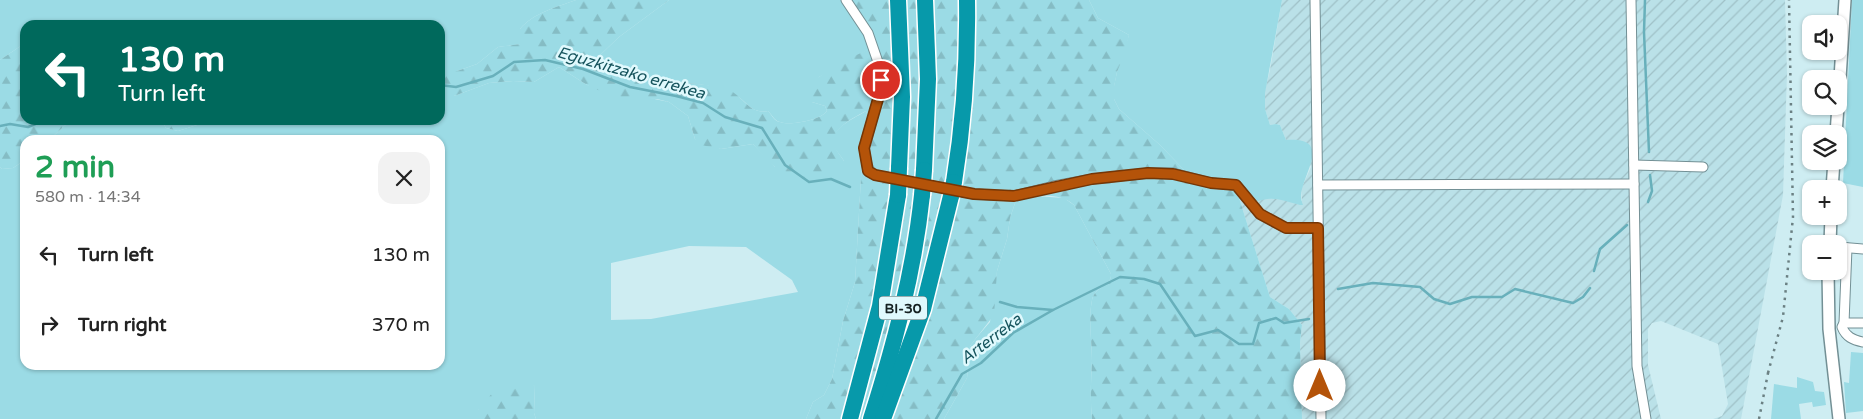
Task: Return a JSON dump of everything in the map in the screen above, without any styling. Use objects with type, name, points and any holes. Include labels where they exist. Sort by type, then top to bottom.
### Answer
[{"type":"highway","name":"BI-30","points":[[850,419],[880,306],[898,195],[902,122],[902,62],[898,0]]},
{"type":"highway","name":"BI-30","points":[[871,419],[908,288],[922,195],[928,79],[925,0]]},
{"type":"highway","points":[[883,419],[923,309],[953,189],[965,94],[968,32],[967,0]]},
{"type":"street","points":[[846,0],[868,33],[878,62],[881,80],[880,92],[864,148],[868,171],[875,175],[974,194],[1014,196],[1092,179],[1148,173],[1173,174],[1211,183],[1236,185],[1260,214],[1286,228],[1318,228]]},
{"type":"street","points":[[1315,0],[1321,419]]},
{"type":"street","points":[[1631,0],[1637,366],[1646,419]]},
{"type":"street","points":[[1841,70],[1845,0]]},
{"type":"street","points":[[1634,165],[1702,167]]},
{"type":"street","points":[[1318,185],[1634,184]]},
{"type":"street","points":[[1847,248],[1863,249]]},
{"type":"street","points":[[1828,280],[1829,328],[1839,419]]},
{"type":"street","points":[[1843,280],[1844,323],[1842,327],[1844,333],[1853,340],[1863,342]]},
{"type":"street","points":[[1844,323],[1863,323]]},
{"type":"shaded area","points":[[1282,0],[1785,0],[1787,74],[1783,195],[1741,419],[1713,419],[1722,416],[1728,404],[1718,344],[1661,321],[1652,323],[1648,329],[1648,365],[1661,419],[1302,419],[1300,343],[1302,325],[1289,309],[1270,297],[1236,188],[1263,199],[1279,198],[1290,202],[1302,201],[1301,189],[1311,167],[1304,142],[1286,140],[1280,125],[1270,125],[1265,109],[1265,90]]},
{"type":"green space","points":[[0,0],[576,0],[546,11],[525,23],[520,29],[521,44],[498,47],[477,64],[457,71],[445,71],[445,20],[20,20],[20,46],[0,60]]},
{"type":"green space","points":[[576,0],[669,0],[619,37],[597,58],[613,68],[640,78],[726,89],[737,95],[755,110],[768,111],[778,121],[791,123],[805,121],[824,114],[827,111],[825,106],[806,98],[807,90],[831,68],[871,48],[852,0],[1089,0],[1098,18],[1129,35],[1114,87],[1114,99],[1119,109],[1160,145],[1188,174],[1236,188],[1270,297],[1289,309],[1302,325],[1300,343],[1302,419],[1092,419],[1090,323],[1092,300],[1096,292],[1109,281],[1111,274],[1074,205],[1061,198],[1046,196],[1016,200],[997,271],[994,315],[970,346],[967,378],[944,419],[806,419],[813,402],[824,395],[832,379],[843,321],[855,282],[863,143],[869,121],[866,111],[843,125],[835,135],[835,147],[844,161],[842,164],[829,175],[818,180],[812,180],[791,176],[779,170],[753,144],[721,149],[701,145],[695,139],[688,116],[669,102],[657,99],[616,98],[587,85],[559,67],[534,82],[489,83],[454,96],[445,96],[445,71],[457,71],[477,64],[498,47],[520,44],[520,29],[525,23],[546,11]]},
{"type":"green space","points":[[669,0],[852,0],[871,48],[819,77],[812,102],[825,106],[827,111],[824,114],[805,121],[780,122],[768,111],[758,111],[750,107],[729,91],[692,83],[640,78],[613,68],[597,58],[619,37]]},
{"type":"green space","points":[[1089,0],[1282,0],[1265,93],[1265,109],[1270,125],[1280,125],[1286,140],[1300,140],[1308,143],[1312,149],[1311,163],[1301,193],[1303,205],[1271,199],[1253,203],[1234,187],[1188,174],[1160,145],[1119,109],[1114,99],[1114,86],[1129,35],[1098,18]]},
{"type":"green space","points":[[1852,0],[1863,0],[1863,187],[1847,184],[1847,180],[1843,180],[1844,170],[1847,170],[1847,102]]},
{"type":"green space","points":[[20,46],[20,125],[66,125],[54,135],[20,135],[20,163],[13,168],[2,169],[0,167],[0,60]]},
{"type":"green space","points":[[559,67],[587,85],[669,102],[688,116],[695,139],[721,149],[753,144],[775,167],[844,161],[834,147],[834,135],[843,125],[866,111],[869,121],[863,143],[855,282],[843,321],[832,379],[824,395],[813,402],[806,419],[536,419],[534,413],[535,385],[478,410],[478,419],[0,419],[0,167],[2,169],[13,168],[20,163],[20,370],[445,370],[445,135],[54,135],[66,125],[164,125],[166,128],[178,131],[197,125],[445,125],[445,96],[454,96],[489,83],[534,82]],"holes":[[[689,246],[746,247],[792,280],[798,292],[651,319],[611,320],[611,263]]]},
{"type":"green space","points":[[164,125],[197,125],[178,131],[166,128]]},
{"type":"green space","points":[[1035,196],[1064,198],[1074,205],[1111,274],[1109,281],[1096,292],[1092,300],[1090,323],[1092,419],[944,419],[967,378],[970,346],[990,322],[997,271],[1016,200]]},
{"type":"green space","points":[[1851,352],[1863,353],[1863,411],[1846,413],[1844,382],[1849,383]]},
{"type":"green space","points":[[1797,377],[1813,382],[1815,391],[1824,392],[1826,405],[1813,407],[1812,402],[1799,404],[1801,419],[1771,419],[1774,384],[1797,388]]},
{"type":"green space","points":[[535,385],[534,413],[536,419],[478,419],[478,410],[494,391],[506,387]]},
{"type":"waterway","name":"Eguzkitzako errekea","points":[[1645,0],[1644,32],[1649,152]]},
{"type":"waterway","name":"Eguzkitzako errekea","points":[[445,86],[456,87],[493,76],[514,62],[545,60],[583,69],[630,87],[703,103],[725,117],[762,128],[785,165],[809,182],[831,179],[850,187]]},
{"type":"waterway","name":"Eguzkitzako errekea","points":[[0,126],[10,124],[28,127],[33,125]]},
{"type":"waterway","name":"Eguzkitzako errekea","points":[[1648,202],[1652,191],[1650,175]]},
{"type":"waterway","name":"Eguzkitzako errekea","points":[[1594,271],[1600,249],[1627,225]]},
{"type":"waterway","name":"Eguzkitzako errekea","points":[[1000,302],[1017,307],[1053,310],[1120,277],[1144,279],[1160,284],[1195,336],[1218,330],[1239,344],[1253,344],[1259,323],[1276,318],[1284,323],[1309,319]]},
{"type":"waterway","name":"Eguzkitzako errekea","points":[[1338,289],[1373,283],[1420,287],[1434,299],[1450,304],[1472,297],[1502,297],[1515,289],[1573,303],[1583,297],[1590,288]]},
{"type":"waterway","name":"Arterreka","points":[[936,419],[962,374],[981,363],[1013,333],[1053,310]]},
{"type":"railway","points":[[1768,373],[1783,317],[1793,217],[1789,0]]},
{"type":"railway","points":[[1759,419],[1769,368]]},
{"type":"route","points":[[881,80],[872,125],[864,148],[868,171],[875,175],[974,194],[1014,196],[1092,179],[1148,173],[1173,174],[1211,183],[1236,185],[1260,214],[1286,228],[1318,228],[1320,386]]}]
